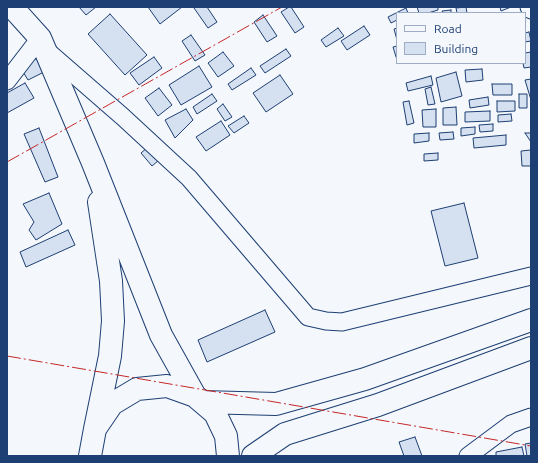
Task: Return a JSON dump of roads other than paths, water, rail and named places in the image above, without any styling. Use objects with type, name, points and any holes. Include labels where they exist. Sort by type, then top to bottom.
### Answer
[{"type":"main road","points":[[12,7],[42,43],[93,163],[161,335],[199,399],[215,413],[226,436],[228,456]]},
{"type":"main road","points":[[90,456],[110,356],[112,320],[111,281],[93,163]]},
{"type":"main road","points":[[95,429],[112,404],[138,389],[167,386],[199,399],[276,404],[365,379],[531,320]]},
{"type":"main road","points":[[253,456],[285,434],[378,405],[531,348]]},
{"type":"street","points":[[7,81],[42,43],[189,178],[308,318],[342,322],[531,276]]},
{"type":"street","points":[[468,456],[511,424],[531,417]]}]
